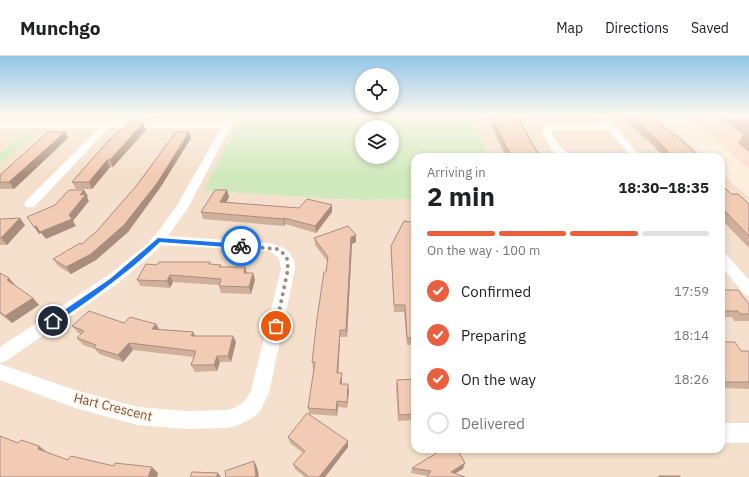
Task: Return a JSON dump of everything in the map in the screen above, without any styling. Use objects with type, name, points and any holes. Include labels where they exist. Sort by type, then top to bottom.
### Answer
[{"type":"street","points":[[30,204],[97,136]]},
{"type":"street","points":[[0,356],[112,280],[142,256],[158,240],[182,208],[221,136]]},
{"type":"street","points":[[548,136],[560,153]]},
{"type":"street","points":[[618,136],[633,153]]},
{"type":"street","name":"Hart Crescent","points":[[0,372],[75,399],[138,416],[187,420],[226,419],[236,417],[248,410],[256,401],[263,382],[288,269],[288,263],[284,254],[281,251],[269,247],[158,240]]},
{"type":"street","points":[[725,261],[749,290]]},
{"type":"street","points":[[725,433],[749,433]]},
{"type":"shaded area","points":[[0,136],[22,136],[0,153]]},
{"type":"shaded area","points":[[33,136],[232,136],[203,191],[361,200],[411,199],[411,453],[725,453],[725,176],[749,198],[749,477],[0,477],[0,163]]},
{"type":"shaded area","points":[[479,136],[681,136],[701,153],[486,153]]},
{"type":"shaded area","points":[[711,136],[749,136],[749,169]]},
{"type":"green space","points":[[22,136],[33,136],[0,163],[0,153]]},
{"type":"green space","points":[[232,136],[355,136],[355,164],[399,164],[399,136],[479,136],[486,153],[411,153],[411,199],[361,200],[203,191]]},
{"type":"building","points":[[44,136],[61,136],[9,182],[0,182],[0,175]]},
{"type":"building","points":[[114,136],[132,136],[110,160],[107,160],[89,182],[72,182]]},
{"type":"building","points":[[173,136],[187,136],[158,182],[124,225],[91,254],[66,267],[53,259],[80,243],[82,244],[97,231],[137,185]]},
{"type":"building","points":[[501,136],[528,136],[539,153],[509,153]]},
{"type":"building","points":[[653,136],[677,136],[696,153],[669,153]]},
{"type":"building","points":[[725,188],[731,194],[738,194],[749,204],[749,236],[725,211]]},
{"type":"building","points":[[69,190],[84,190],[80,195],[86,194],[69,215],[72,219],[40,232],[36,226],[34,227],[27,217],[55,205]]},
{"type":"building","points":[[215,190],[227,190],[220,202],[299,208],[307,199],[332,205],[315,226],[284,218],[201,212]]},
{"type":"building","points":[[20,218],[1,238],[0,238],[0,219]]},
{"type":"building","points":[[404,221],[411,222],[411,338],[407,338],[405,305],[394,305],[391,246]]},
{"type":"building","points":[[348,226],[356,235],[351,237],[346,330],[340,330],[337,373],[342,373],[340,384],[348,384],[347,402],[337,401],[336,410],[308,408],[315,362],[312,362],[317,319],[324,272],[326,272],[328,257],[314,238]]},
{"type":"building","points":[[159,262],[210,262],[209,264],[221,265],[219,267],[245,267],[244,273],[253,273],[249,287],[219,286],[221,279],[170,275],[167,281],[137,280],[146,264],[157,265]]},
{"type":"building","points":[[0,273],[9,278],[7,280],[33,298],[5,316],[0,312]]},
{"type":"building","points":[[725,290],[738,290],[749,304],[749,314],[741,314],[738,311],[725,311]]},
{"type":"building","points":[[89,311],[124,323],[130,317],[156,324],[152,329],[193,332],[191,336],[233,336],[228,356],[217,356],[214,365],[191,365],[196,351],[129,343],[118,355],[94,348],[96,345],[77,338],[84,331],[72,326]]},
{"type":"building","points":[[725,342],[735,342],[741,351],[749,351],[749,382],[725,382]]},
{"type":"building","points":[[411,379],[411,414],[399,415],[397,380]]},
{"type":"building","points":[[307,413],[348,441],[319,477],[309,477],[293,464],[305,451],[288,437]]},
{"type":"building","points":[[0,436],[18,443],[21,440],[39,446],[38,449],[68,460],[71,456],[114,466],[115,463],[152,467],[148,477],[0,477]]},
{"type":"building","points":[[436,453],[459,453],[465,463],[451,472],[465,477],[427,477],[431,471],[412,468]]},
{"type":"building","points":[[254,461],[256,477],[226,477],[225,471]]},
{"type":"building","points":[[192,472],[218,473],[216,477],[190,477]]},
{"type":"building","points":[[680,476],[680,477],[659,477]]},
{"type":"way so far","points":[[241,246],[269,247],[277,249],[284,254],[287,259],[288,269],[276,326]]},
{"type":"route","points":[[53,321],[129,267],[158,240],[241,246]]}]
